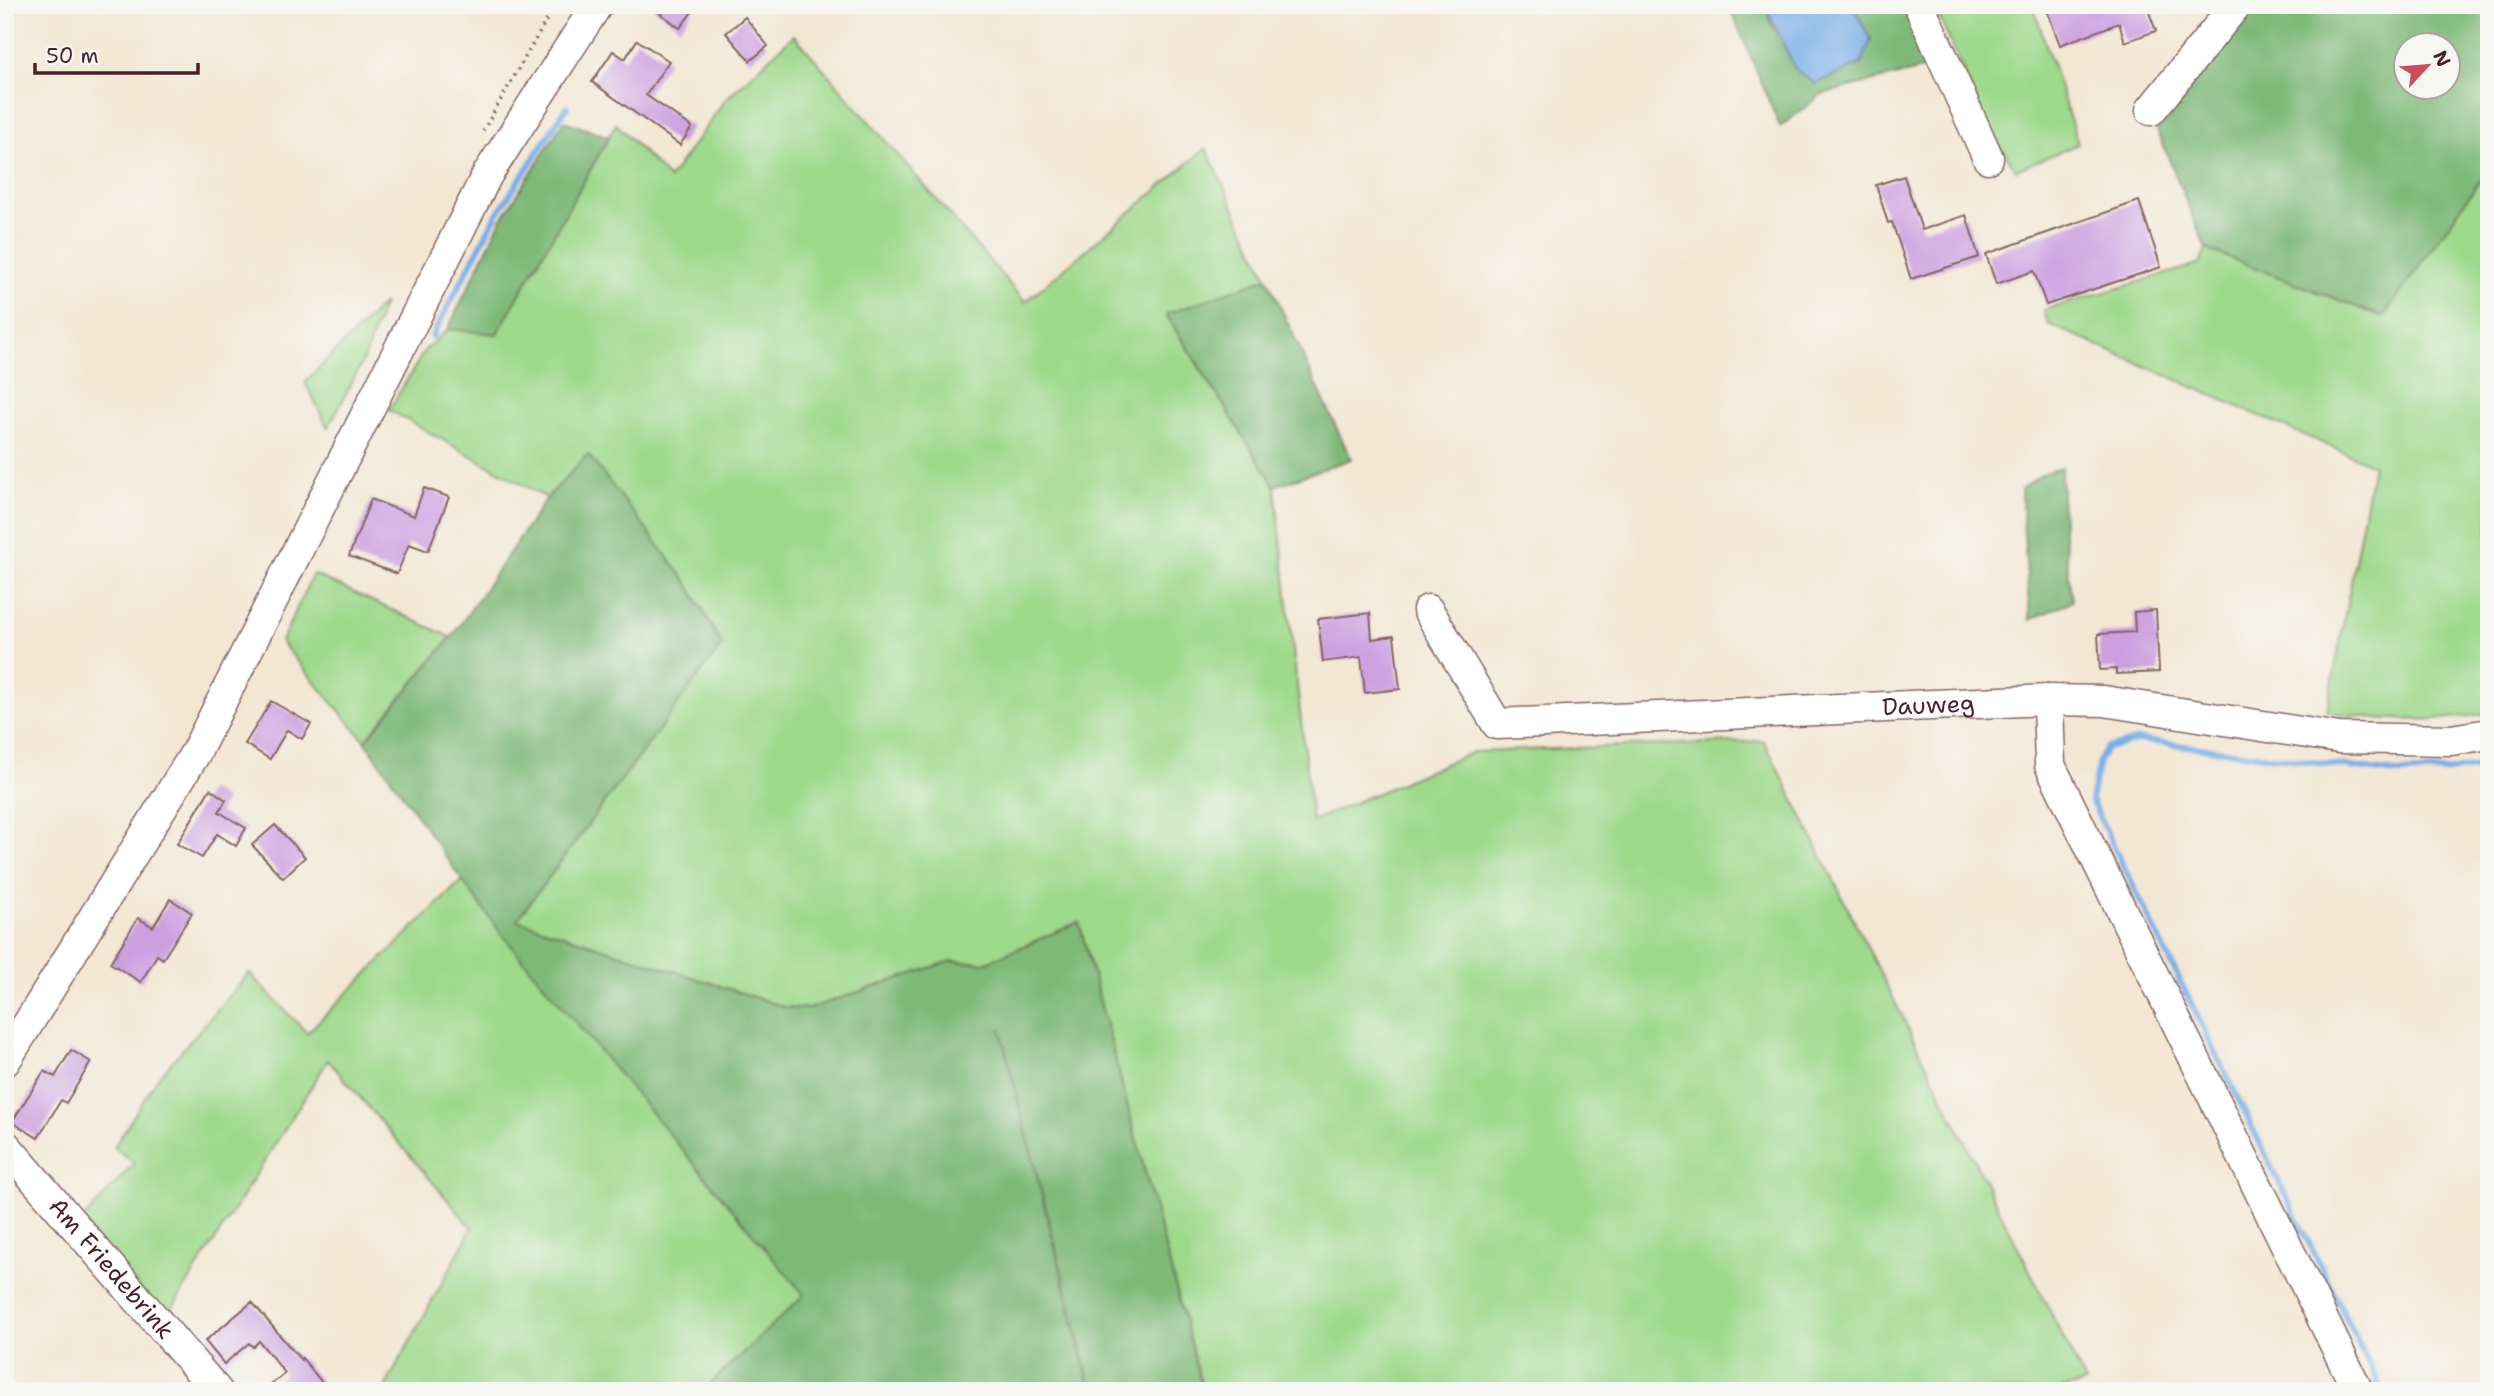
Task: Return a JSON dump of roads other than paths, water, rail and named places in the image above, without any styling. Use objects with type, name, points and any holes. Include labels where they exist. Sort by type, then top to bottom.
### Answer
[{"type":"street","points":[[5,1061],[197,752],[487,175],[597,5]]},
{"type":"street","points":[[1919,5],[1987,158]]},
{"type":"street","points":[[2151,110],[2236,5]]},
{"type":"street","name":"Dauweg","points":[[1427,610],[1497,724],[2048,700],[2104,701],[2339,738],[2451,740],[2489,734]]},
{"type":"street","points":[[2048,700],[2050,765],[2358,1391]]},
{"type":"street","name":"Am Friedebrink","points":[[5,1145],[217,1391]]},
{"type":"water","points":[[1765,5],[1852,5],[1871,40],[1861,64],[1815,84],[1795,69]]},
{"type":"waterway","points":[[432,337],[497,214],[567,107]]},
{"type":"waterway","points":[[2382,1391],[2091,800],[2099,761],[2107,748],[2140,740],[2397,773],[2489,766]]}]
